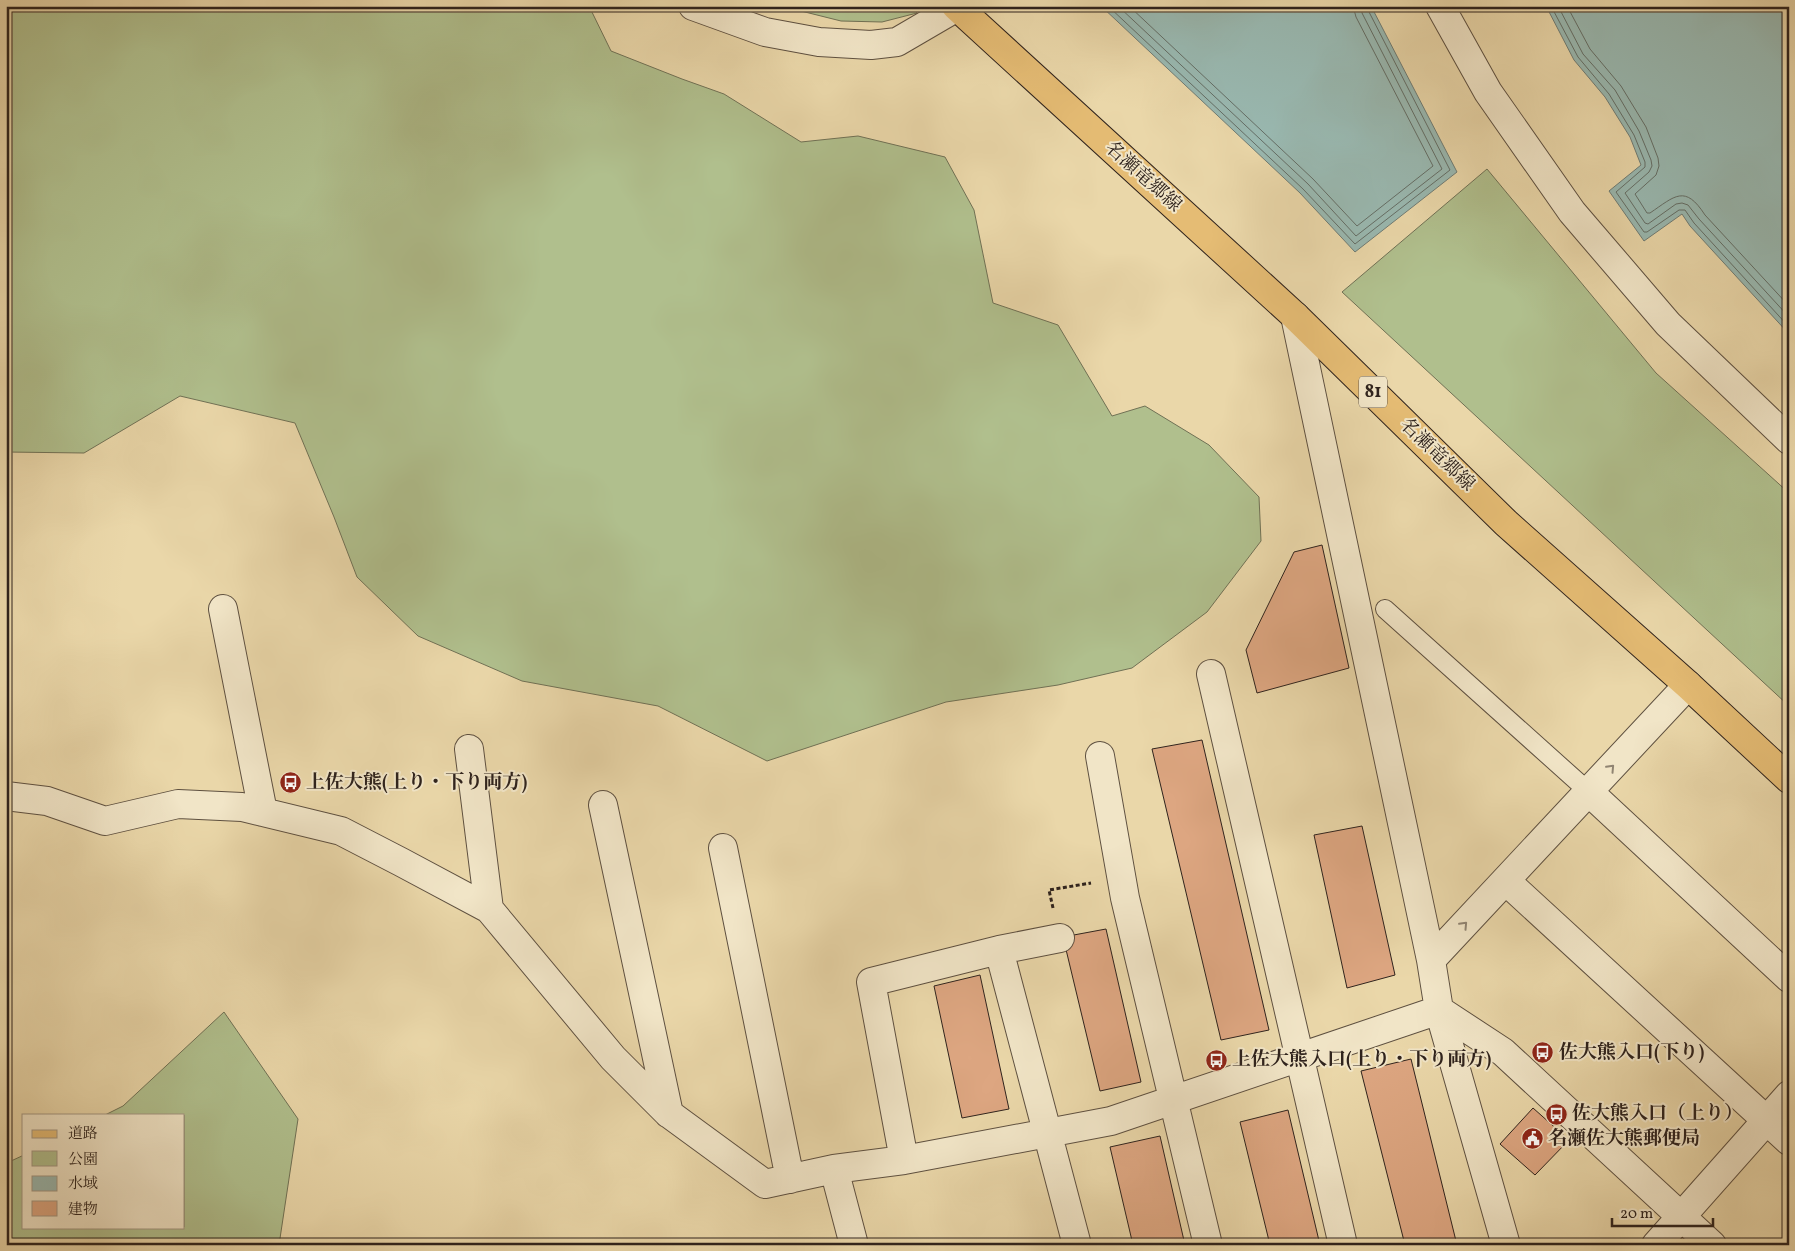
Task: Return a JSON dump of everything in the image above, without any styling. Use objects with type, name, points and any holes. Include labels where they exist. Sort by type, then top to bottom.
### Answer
[{"type":"main road","name":"名瀬竜郷線","points":[[956,6],[1295,316],[1506,523],[1688,685],[1789,779]]},
{"type":"street","points":[[693,6],[765,32],[819,42],[871,45],[897,42],[956,6]]},
{"type":"street","points":[[1440,6],[1488,92],[1572,212],[1668,324],[1789,440]]},
{"type":"street","points":[[1295,316],[1431,960],[1439,1010],[1506,1245]]},
{"type":"street","points":[[223,609],[263,812]]},
{"type":"street","points":[[1211,674],[1343,1245]]},
{"type":"street","points":[[1431,960],[1688,685]]},
{"type":"street","points":[[469,749],[489,909]]},
{"type":"street","points":[[1100,756],[1121,878],[1172,1100],[1208,1245]]},
{"type":"street","points":[[1589,792],[1789,978]]},
{"type":"street","points":[[6,796],[47,802],[105,821],[178,804],[242,807],[341,831],[489,909],[613,1058],[669,1114],[765,1184],[834,1169],[904,1160],[1111,1121],[1439,1010]]},
{"type":"street","points":[[603,805],[669,1114]]},
{"type":"street","points":[[724,848],[790,1179]]},
{"type":"street","points":[[1506,881],[1789,1142]]},
{"type":"street","points":[[904,1160],[871,982],[999,950],[1060,938]]},
{"type":"street","points":[[999,950],[1077,1245]]},
{"type":"street","points":[[1439,1010],[1503,1052],[1712,1245]]},
{"type":"street","points":[[1656,1245],[1789,1095]]},
{"type":"street","points":[[834,1169],[854,1245]]},
{"type":"lane","points":[[1385,609],[1589,792]]},
{"type":"path","points":[[1060,938],[1048,890],[1121,878]]},
{"type":"green space","points":[[6,6],[589,6],[611,51],[724,94],[801,142],[858,136],[945,157],[974,210],[993,303],[1058,325],[1112,416],[1145,406],[1209,445],[1259,497],[1261,541],[1207,612],[1132,668],[1058,685],[946,702],[767,761],[658,706],[522,681],[418,636],[357,577],[295,423],[180,396],[84,453],[6,452]]},
{"type":"green space","points":[[781,6],[910,6],[917,13],[882,22],[841,21]]},
{"type":"green space","points":[[1487,169],[1656,373],[1789,493],[1789,706],[1342,292]]},
{"type":"green space","points":[[224,1012],[298,1119],[279,1245],[6,1245],[6,1170],[11,1161],[22,1156],[22,1228],[185,1228],[185,1114],[107,1114],[123,1106]]},
{"type":"water","points":[[1101,6],[1371,6],[1457,172],[1355,252],[1300,193]]},
{"type":"water","points":[[1546,6],[1789,6],[1789,334],[1690,226],[1682,214],[1644,241],[1609,191],[1641,165],[1630,137],[1605,97],[1574,60]]},
{"type":"building","points":[[1322,545],[1349,668],[1257,693],[1246,650],[1294,552]]},
{"type":"building","points":[[1202,740],[1269,1030],[1221,1040],[1152,749]]},
{"type":"building","points":[[1362,826],[1395,975],[1347,988],[1314,835]]},
{"type":"building","points":[[1106,929],[1141,1082],[1100,1091],[1063,937]]},
{"type":"building","points":[[980,975],[1009,1109],[962,1118],[934,986]]},
{"type":"building","points":[[1411,1059],[1457,1245],[1405,1245],[1361,1071]]},
{"type":"building","points":[[1533,1108],[1569,1140],[1535,1175],[1500,1144]]},
{"type":"building","points":[[1288,1110],[1320,1245],[1270,1245],[1240,1122]]},
{"type":"building","points":[[1160,1136],[1185,1245],[1133,1245],[1110,1147]]},
{"type":"place","name":"上佐大熊(上り・下り両方)","points":[[290,783]]},
{"type":"place","name":"佐大熊入口(下り)","points":[[1543,1053]]},
{"type":"place","name":"上佐大熊入口(上り・下り両方)","points":[[1216,1060]]},
{"type":"place","name":"佐大熊入口（上り）","points":[[1556,1114]]},
{"type":"place","name":"名瀬佐大熊郵便局","points":[[1532,1139]]}]
